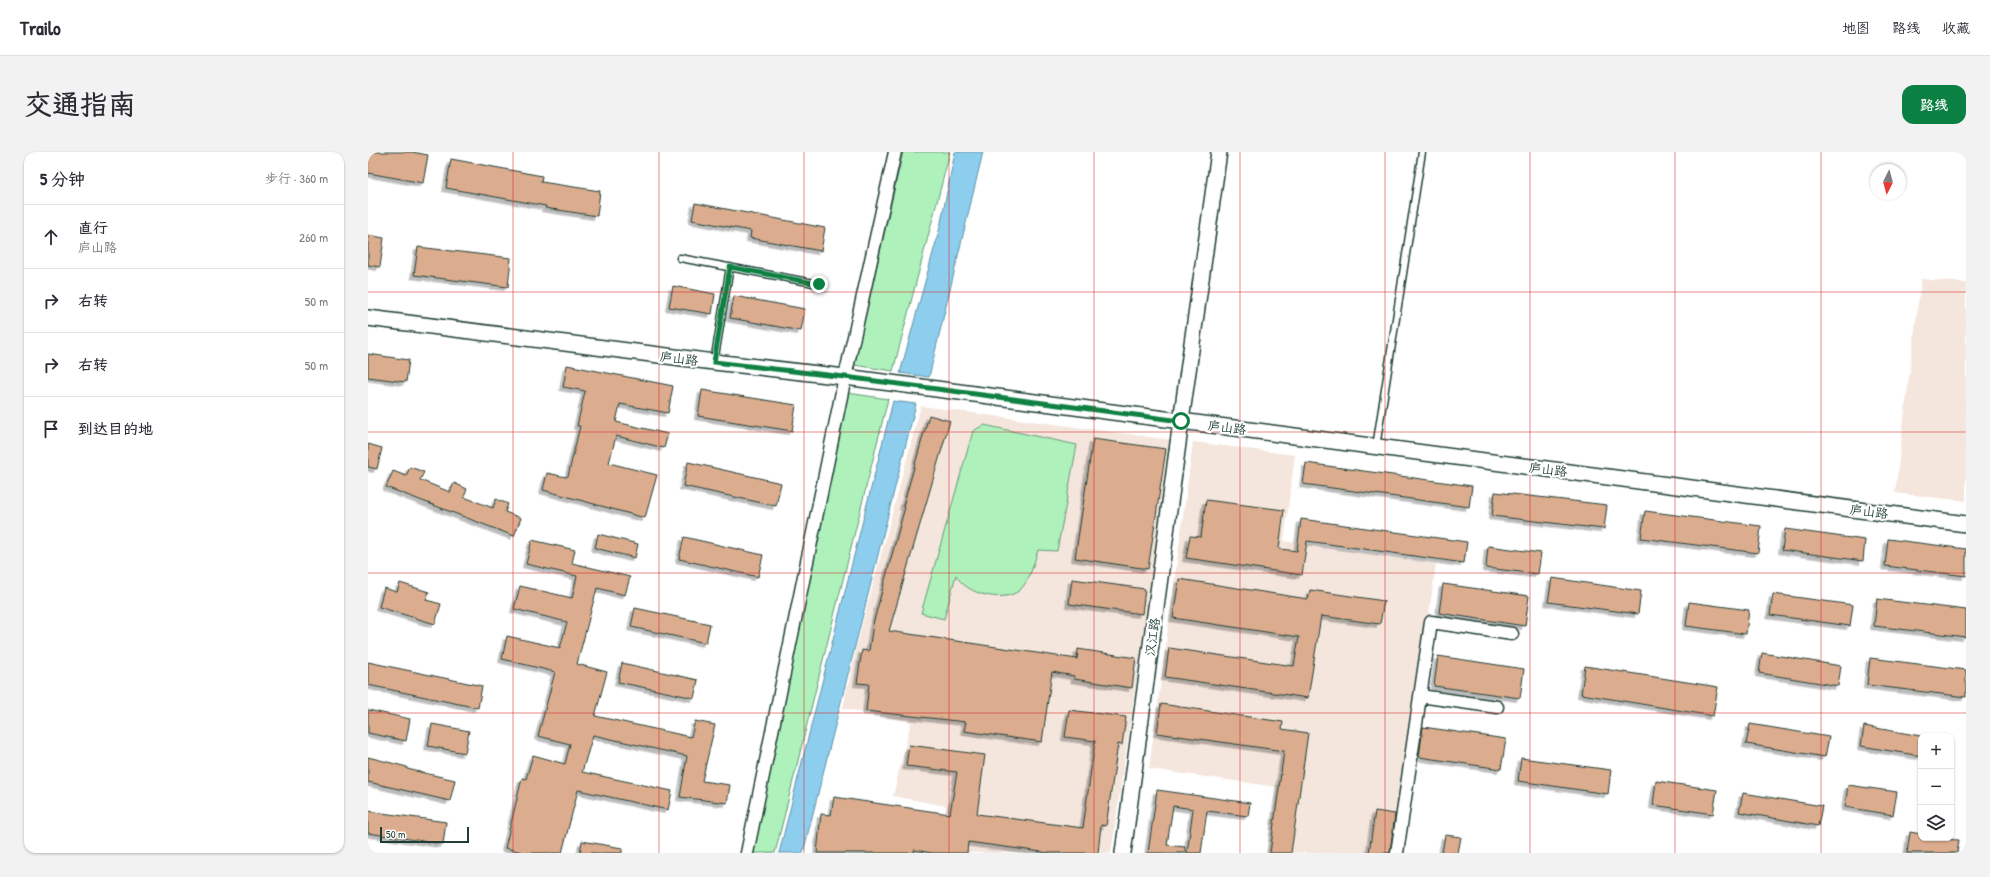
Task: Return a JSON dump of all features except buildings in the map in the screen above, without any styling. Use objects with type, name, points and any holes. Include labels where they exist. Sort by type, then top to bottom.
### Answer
[{"type":"street","points":[[747,853],[845,377],[896,152]]},
{"type":"street","name":"汉江路","points":[[1123,853],[1219,152]]},
{"type":"street","name":"庐山路","points":[[368,318],[845,377],[1966,524]]},
{"type":"street","points":[[1397,853],[1431,622],[1512,634]]},
{"type":"street","points":[[1420,696],[1497,707]]},
{"type":"lane","points":[[1376,446],[1422,152]]},
{"type":"lane","points":[[680,258],[819,284]]},
{"type":"lane","points":[[714,362],[730,267]]},
{"type":"shaded area","points":[[1921,279],[1966,283],[1966,501],[1895,493]]},
{"type":"shaded area","points":[[921,406],[1172,440],[1111,853],[940,853],[946,806],[893,796],[911,722],[843,708],[857,644]]},
{"type":"shaded area","points":[[1193,442],[1295,455],[1284,541],[1436,564],[1395,853],[1267,853],[1277,787],[1149,769]]},
{"type":"green space","points":[[903,152],[950,152],[893,371],[854,365]]},
{"type":"green space","points":[[848,393],[888,399],[775,853],[750,853]]},
{"type":"green space","points":[[984,425],[1077,445],[1057,551],[1038,550],[1026,581],[1020,590],[1013,594],[995,596],[976,592],[961,582],[956,575],[944,619],[921,613],[973,431]]},
{"type":"water","points":[[955,152],[983,152],[929,377],[900,373],[940,227]]},
{"type":"water","points":[[893,401],[916,404],[803,853],[779,853]]},
{"type":"route","points":[[819,284],[730,267],[714,362],[845,377],[1181,421]]}]
